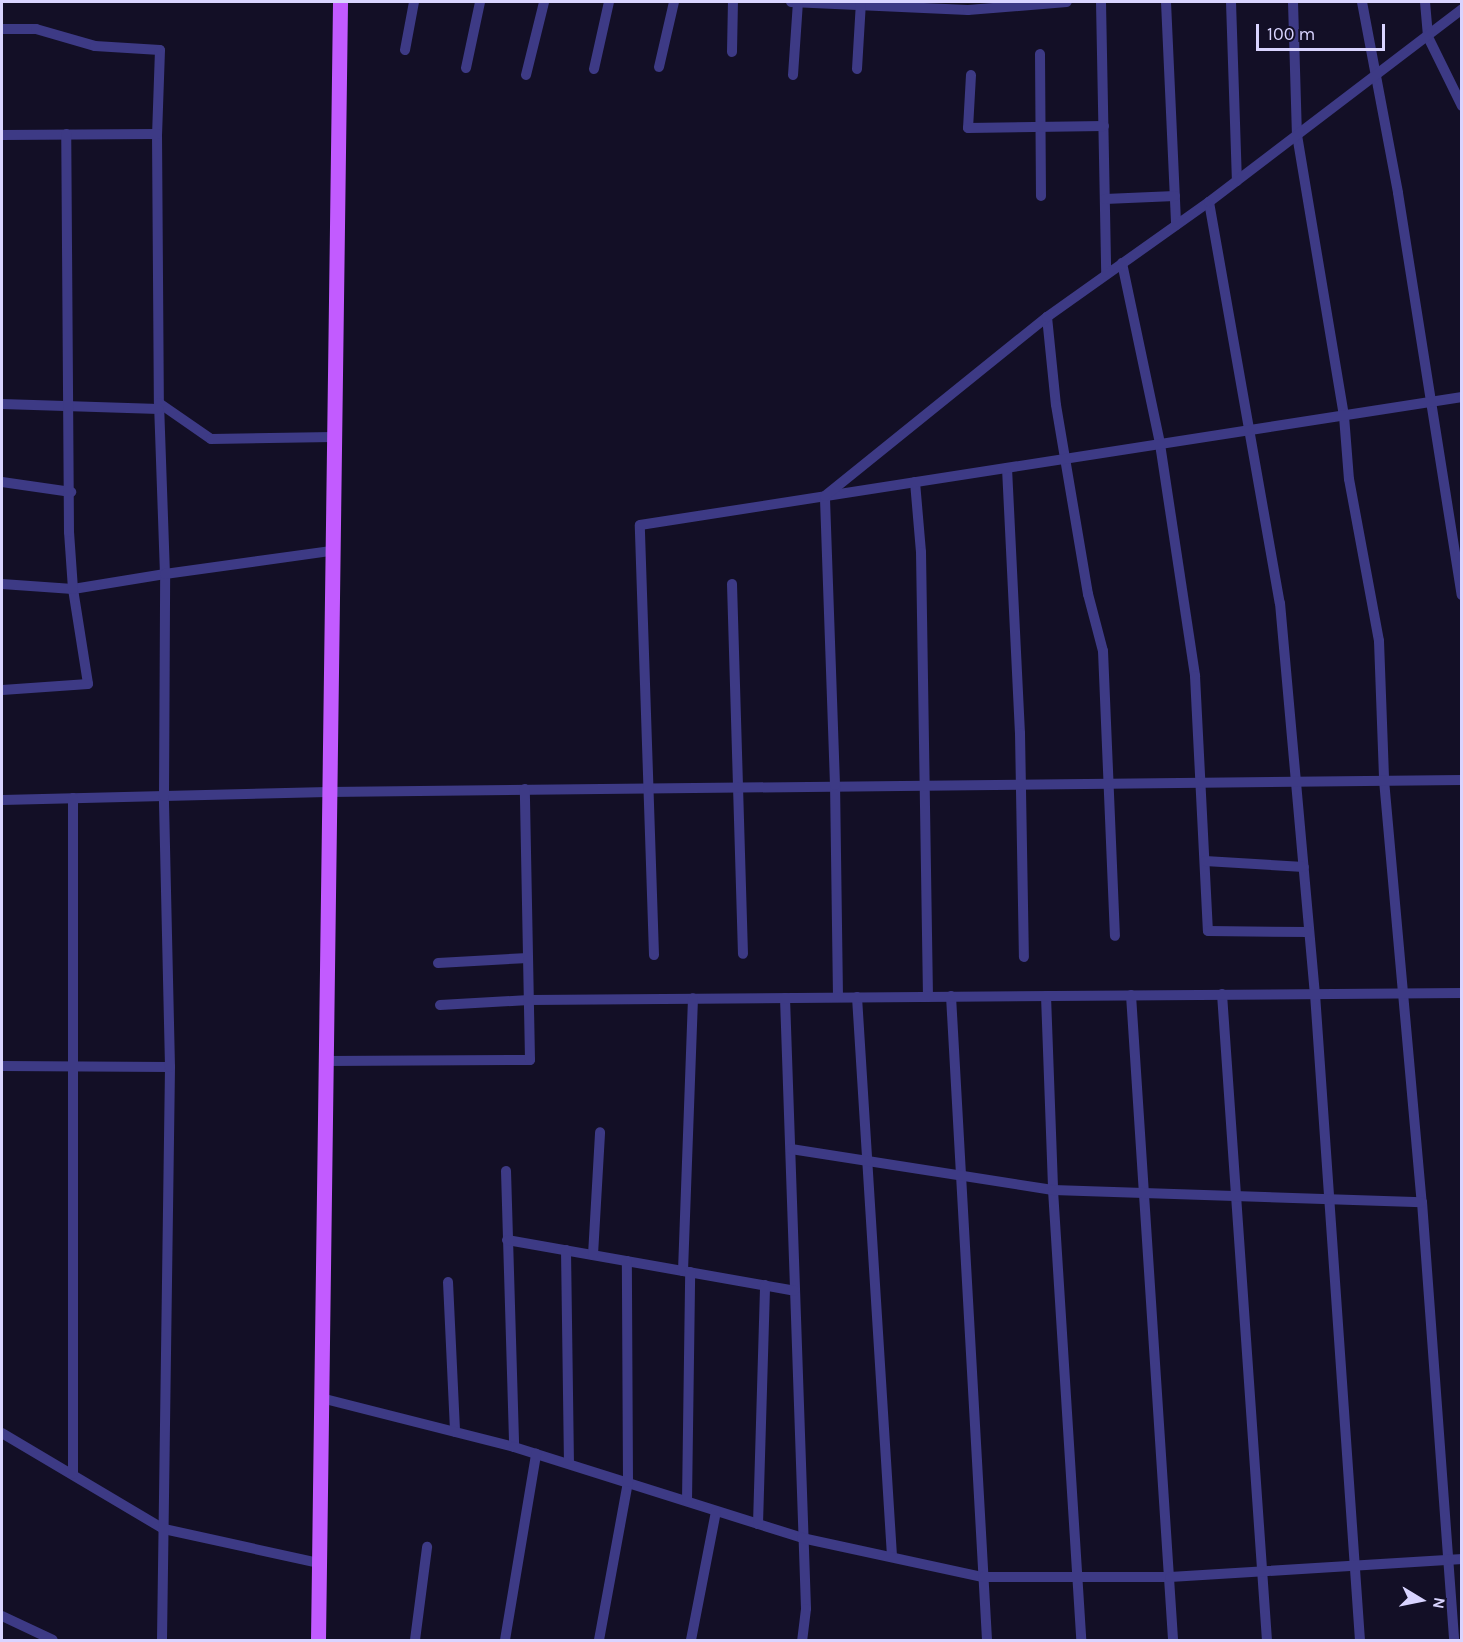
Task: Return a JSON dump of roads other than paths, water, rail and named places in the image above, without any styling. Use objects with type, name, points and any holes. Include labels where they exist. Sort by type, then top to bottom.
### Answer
[{"type":"main road","points":[[318,1641],[340,2]]},
{"type":"street","points":[[405,50],[414,2]]},
{"type":"street","points":[[466,68],[480,2]]},
{"type":"street","points":[[526,75],[544,2]]},
{"type":"street","points":[[594,69],[609,2]]},
{"type":"street","points":[[659,67],[674,2]]},
{"type":"street","points":[[732,52],[733,2]]},
{"type":"street","points":[[791,2],[968,6],[1067,2]]},
{"type":"street","points":[[793,75],[798,2]]},
{"type":"street","points":[[1101,2],[1106,274]]},
{"type":"street","points":[[1166,2],[1176,225]]},
{"type":"street","points":[[1231,2],[1237,181]]},
{"type":"street","points":[[1293,2],[1297,135],[1344,416],[1349,479],[1379,640],[1384,780],[1401,995],[1422,1202],[1454,1641]]},
{"type":"street","points":[[1362,2],[1431,402],[1461,595]]},
{"type":"street","points":[[1425,2],[1428,37],[1461,106]]},
{"type":"street","points":[[857,69],[861,3]]},
{"type":"street","points":[[825,496],[1047,316],[1209,202],[1428,37],[1461,9]]},
{"type":"street","points":[[2,29],[36,29],[95,46],[160,50],[157,134],[159,406],[165,574],[164,796],[170,1067],[162,1641]]},
{"type":"street","points":[[1040,54],[1041,196]]},
{"type":"street","points":[[971,75],[968,128],[1104,126]]},
{"type":"street","points":[[2,690],[88,684],[74,589],[70,492],[66,134]]},
{"type":"street","points":[[2,135],[157,134]]},
{"type":"street","points":[[1105,199],[1175,196]]},
{"type":"street","points":[[1209,202],[1280,603],[1315,994],[1360,1641]]},
{"type":"street","points":[[1122,263],[1160,444],[1195,676],[1208,931],[1309,932]]},
{"type":"street","points":[[1047,316],[1065,459],[1088,594],[1103,651],[1111,783],[1115,936]]},
{"type":"street","points":[[654,955],[640,525],[1461,397]]},
{"type":"street","points":[[2,404],[69,407],[159,406],[211,439],[333,437]]},
{"type":"street","points":[[1007,468],[1020,784],[1024,957]]},
{"type":"street","points":[[2,482],[70,492]]},
{"type":"street","points":[[915,482],[921,552],[927,784],[928,997]]},
{"type":"street","points":[[825,496],[836,785],[838,997]]},
{"type":"street","points":[[2,584],[74,589],[331,551]]},
{"type":"street","points":[[732,584],[743,954]]},
{"type":"street","points":[[2,800],[525,789],[1461,780]]},
{"type":"street","points":[[325,1060],[530,1060],[525,789]]},
{"type":"street","points":[[73,1474],[76,1068],[74,798]]},
{"type":"street","points":[[1205,861],[1304,867]]},
{"type":"street","points":[[438,963],[528,958]]},
{"type":"street","points":[[440,1005],[529,1000],[693,998],[1461,993]]},
{"type":"street","points":[[1222,994],[1267,1641]]},
{"type":"street","points":[[1131,995],[1173,1641]]},
{"type":"street","points":[[951,996],[987,1641]]},
{"type":"street","points":[[1046,996],[1053,1190],[1075,1577],[1081,1641]]},
{"type":"street","points":[[857,997],[892,1556]]},
{"type":"street","points":[[687,1501],[687,1272],[693,998]]},
{"type":"street","points":[[785,998],[806,1609],[802,1641]]},
{"type":"street","points":[[2,1066],[170,1067]]},
{"type":"street","points":[[593,1255],[600,1132]]},
{"type":"street","points":[[791,1149],[961,1178],[1053,1190],[1422,1202]]},
{"type":"street","points":[[506,1171],[514,1447]]},
{"type":"street","points":[[507,1240],[795,1291]]},
{"type":"street","points":[[566,1250],[569,1463]]},
{"type":"street","points":[[599,1641],[628,1482],[627,1261]]},
{"type":"street","points":[[448,1282],[455,1432]]},
{"type":"street","points":[[758,1524],[765,1286]]},
{"type":"street","points":[[321,1398],[569,1463],[802,1538],[983,1577],[1170,1577],[1461,1559]]},
{"type":"street","points":[[2,1433],[165,1529],[319,1563]]},
{"type":"street","points":[[505,1641],[536,1454]]},
{"type":"street","points":[[691,1641],[716,1511]]},
{"type":"street","points":[[415,1641],[428,1548]]},
{"type":"street","points":[[2,1616],[53,1641]]}]
